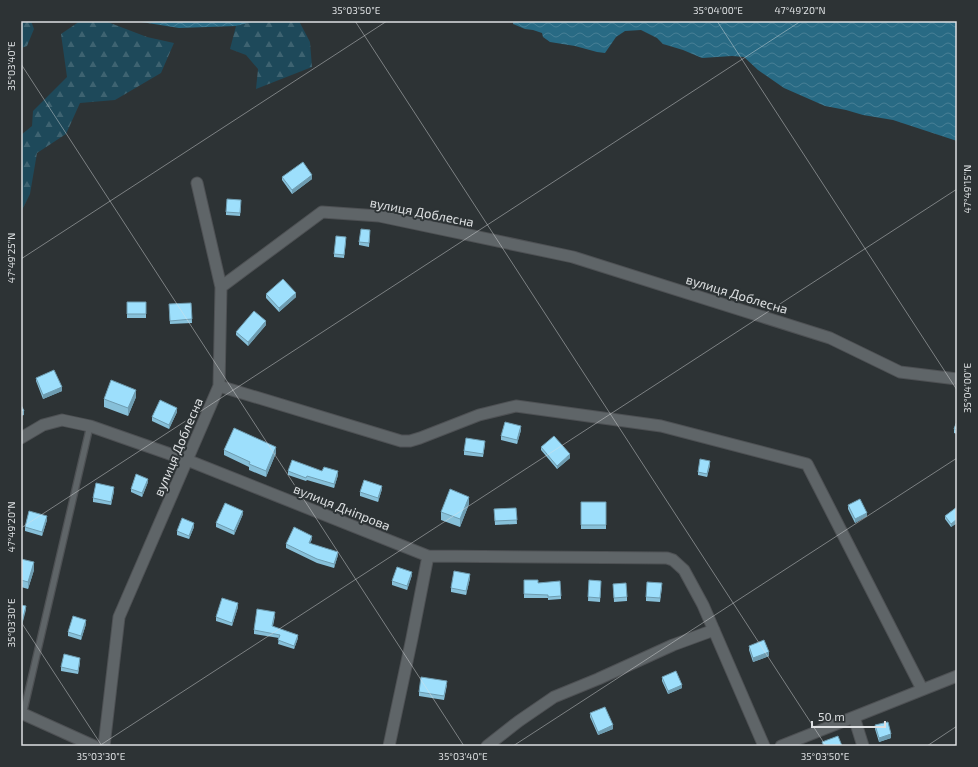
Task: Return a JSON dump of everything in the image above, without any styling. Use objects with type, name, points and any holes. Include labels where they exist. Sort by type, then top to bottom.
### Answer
[{"type":"street","points":[[197,183],[221,287]]},
{"type":"street","name":"вулиця Доблесна","points":[[104,746],[119,617],[219,386],[221,287],[322,212],[379,216],[573,257],[830,338],[900,372],[957,379]]},
{"type":"street","points":[[219,386],[401,441],[410,441],[420,438],[479,415],[516,406],[661,426],[807,464],[922,689]]},
{"type":"street","name":"вулиця Дніпрова","points":[[21,438],[43,425],[62,420],[90,426],[187,460],[428,556],[667,558],[674,560],[684,570],[704,605],[714,630]]},
{"type":"street","points":[[389,746],[428,556]]},
{"type":"street","points":[[487,746],[519,721],[554,697],[673,645],[714,630],[764,746]]},
{"type":"street","points":[[781,746],[957,676]]},
{"type":"street","points":[[22,713],[94,746]]},
{"type":"street","points":[[854,717],[863,746]]},
{"type":"lane","points":[[22,713],[90,426]]},
{"type":"green space","points":[[21,21],[31,21],[34,29],[27,46],[21,48]]},
{"type":"green space","points":[[80,21],[105,21],[147,37],[174,43],[161,73],[115,100],[80,103],[66,134],[37,153],[30,194],[21,212],[21,135],[32,126],[33,111],[67,77],[61,34]]},
{"type":"green space","points":[[256,21],[299,21],[310,42],[312,67],[256,89],[258,69],[246,55],[230,49],[236,26]]},
{"type":"water","points":[[135,21],[256,21],[236,26],[179,28]]},
{"type":"water","points":[[513,21],[957,21],[957,141],[893,120],[825,106],[784,88],[758,70],[744,57],[732,56],[702,58],[663,44],[657,38],[641,30],[625,31],[616,37],[605,53],[597,52],[575,46],[550,42],[543,37],[542,33],[525,29],[513,24]]},
{"type":"building","points":[[303,162],[312,175],[292,190],[282,177]]},
{"type":"building","points":[[227,199],[241,200],[240,213],[226,212]]},
{"type":"building","points":[[361,229],[370,230],[369,243],[359,242]]},
{"type":"building","points":[[336,236],[346,237],[344,255],[334,254]]},
{"type":"building","points":[[283,279],[296,293],[279,308],[266,294]]},
{"type":"building","points":[[127,302],[146,302],[146,314],[127,314]]},
{"type":"building","points":[[191,303],[192,319],[170,321],[169,304]]},
{"type":"building","points":[[254,311],[266,321],[248,342],[236,332]]},
{"type":"building","points":[[54,370],[62,387],[43,395],[36,378]]},
{"type":"building","points":[[111,380],[136,390],[128,408],[104,399]]},
{"type":"building","points":[[160,400],[177,408],[169,425],[152,417]]},
{"type":"building","points":[[21,405],[24,411],[21,412]]},
{"type":"building","points":[[957,421],[957,430],[954,429]]},
{"type":"building","points":[[505,422],[521,426],[517,440],[501,436]]},
{"type":"building","points":[[234,428],[276,447],[266,471],[249,464],[250,462],[224,450]]},
{"type":"building","points":[[554,436],[570,454],[557,466],[541,447]]},
{"type":"building","points":[[466,438],[485,441],[483,454],[464,451]]},
{"type":"building","points":[[700,459],[710,461],[707,474],[698,472]]},
{"type":"building","points":[[292,460],[322,471],[324,467],[338,471],[334,484],[307,476],[306,478],[288,471]]},
{"type":"building","points":[[136,474],[148,479],[142,493],[131,489]]},
{"type":"building","points":[[364,480],[382,486],[378,498],[360,492]]},
{"type":"building","points":[[96,483],[114,487],[111,502],[93,498]]},
{"type":"building","points":[[450,489],[469,497],[460,519],[441,512]]},
{"type":"building","points":[[860,499],[867,513],[855,519],[848,505]]},
{"type":"building","points":[[581,502],[606,502],[606,525],[581,525]]},
{"type":"building","points":[[225,503],[243,511],[234,531],[216,523]]},
{"type":"building","points":[[957,507],[957,519],[951,524],[945,516]]},
{"type":"building","points":[[516,508],[517,520],[495,521],[494,509]]},
{"type":"building","points":[[29,511],[47,516],[42,532],[25,527]]},
{"type":"building","points":[[182,518],[194,523],[189,536],[177,531]]},
{"type":"building","points":[[294,527],[312,536],[309,543],[338,552],[334,564],[317,559],[286,544]]},
{"type":"building","points":[[21,559],[34,562],[28,582],[21,580]]},
{"type":"building","points":[[397,567],[412,572],[407,586],[392,581]]},
{"type":"building","points":[[454,571],[470,574],[466,591],[451,588]]},
{"type":"building","points":[[524,580],[538,580],[538,583],[560,581],[561,596],[548,597],[548,595],[524,594]]},
{"type":"building","points":[[589,580],[601,581],[600,598],[588,597]]},
{"type":"building","points":[[647,582],[662,583],[660,598],[646,597]]},
{"type":"building","points":[[626,583],[627,597],[614,598],[613,584]]},
{"type":"building","points":[[222,598],[238,603],[232,623],[216,617]]},
{"type":"building","points":[[21,605],[26,606],[22,622],[21,621]]},
{"type":"building","points":[[257,609],[275,612],[272,626],[298,635],[294,646],[278,640],[280,635],[254,630]]},
{"type":"building","points":[[73,616],[86,620],[81,636],[68,632]]},
{"type":"building","points":[[764,640],[769,652],[753,658],[749,646]]},
{"type":"building","points":[[64,654],[80,658],[78,671],[61,667]]},
{"type":"building","points":[[676,671],[682,685],[668,691],[662,677]]},
{"type":"building","points":[[421,677],[447,681],[444,696],[419,692]]},
{"type":"building","points":[[605,707],[613,725],[598,732],[590,713]]},
{"type":"building","points":[[888,722],[891,734],[879,738],[875,725]]},
{"type":"building","points":[[838,736],[842,746],[824,746],[822,742]]}]
